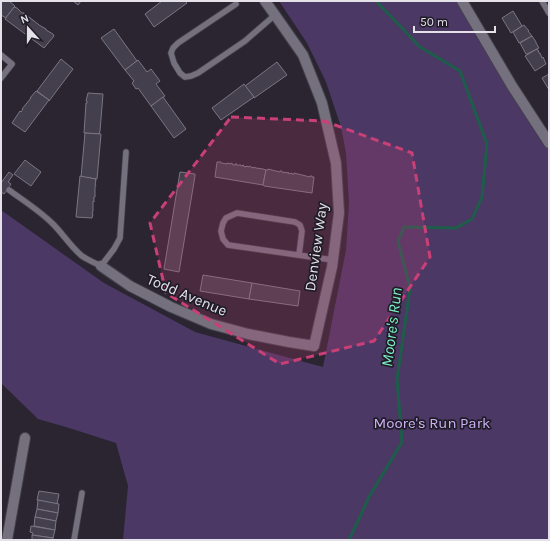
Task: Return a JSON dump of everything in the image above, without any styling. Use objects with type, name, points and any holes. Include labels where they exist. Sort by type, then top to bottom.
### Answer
[{"type":"street","name":"Denview Way","points":[[265,1],[303,55],[322,103],[336,163],[338,213],[333,260],[314,346]]},
{"type":"street","points":[[462,1],[512,86],[549,143]]},
{"type":"street","name":"Todd Avenue","points":[[101,266],[130,286],[211,324],[248,334],[314,346]]},
{"type":"street","points":[[5,537],[25,438]]},
{"type":"lane","points":[[542,1],[549,12]]},
{"type":"lane","points":[[236,4],[178,43],[173,48],[171,53],[180,74],[185,77],[198,73],[245,41],[275,15]]},
{"type":"lane","points":[[1,55],[12,64],[1,78]]},
{"type":"lane","points":[[9,190],[55,225],[82,256],[101,266],[114,249],[120,238],[126,152]]},
{"type":"lane","points":[[299,255],[302,231],[300,225],[295,222],[237,213],[226,218],[223,223],[221,230],[223,239],[228,245],[333,260]]},
{"type":"lane","points":[[74,540],[82,493]]},
{"type":"highlighted area","points":[[231,117],[324,121],[412,153],[430,257],[374,341],[280,364],[166,293],[150,223]]},
{"type":"green space","name":"Moore's Run Park","points":[[279,1],[457,1],[549,150],[549,540],[123,540],[128,486],[116,443],[38,419],[1,383],[1,210],[104,283],[195,332],[323,367],[346,250],[349,203],[346,153],[341,127],[326,82],[307,43]]},
{"type":"building","points":[[1,1],[9,1],[15,6],[6,18],[1,15]]},
{"type":"building","points":[[73,1],[81,1],[78,5]]},
{"type":"building","points":[[162,1],[185,1],[187,3],[154,27],[145,14]]},
{"type":"building","points":[[14,7],[53,34],[54,36],[44,48],[5,19]]},
{"type":"building","points":[[513,11],[522,26],[511,33],[502,18]]},
{"type":"building","points":[[524,25],[532,36],[519,43],[513,32]]},
{"type":"building","points":[[114,29],[137,61],[125,70],[101,38]]},
{"type":"building","points":[[532,36],[539,48],[526,54],[520,43]]},
{"type":"building","points":[[537,49],[546,64],[535,71],[525,56]]},
{"type":"building","points":[[61,59],[73,69],[49,101],[37,91]]},
{"type":"building","points":[[138,60],[147,72],[151,69],[160,81],[156,84],[165,96],[151,106],[138,88],[136,89],[132,83],[134,81],[125,70]]},
{"type":"building","points":[[277,62],[287,75],[254,98],[245,86]]},
{"type":"building","points":[[549,74],[549,90],[542,78]]},
{"type":"building","points":[[244,84],[254,97],[221,120],[212,108]]},
{"type":"building","points":[[36,91],[49,100],[25,132],[12,123]]},
{"type":"building","points":[[88,93],[103,94],[99,134],[84,133]]},
{"type":"building","points":[[163,97],[186,129],[174,138],[151,106]]},
{"type":"building","points":[[85,133],[101,134],[97,179],[81,177]]},
{"type":"building","points":[[25,160],[41,172],[31,186],[14,174]]},
{"type":"building","points":[[217,162],[227,164],[231,163],[233,165],[237,164],[236,165],[241,166],[244,165],[243,166],[246,167],[249,166],[266,170],[263,185],[215,177]]},
{"type":"building","points":[[268,169],[280,172],[282,171],[284,173],[288,172],[289,174],[294,173],[314,177],[312,193],[264,186],[266,170]]},
{"type":"building","points":[[9,172],[13,175],[8,182],[11,184],[4,194],[1,192],[1,183]]},
{"type":"building","points":[[180,172],[195,174],[195,176],[179,272],[164,269]]},
{"type":"building","points":[[80,176],[96,179],[92,218],[76,217]]},
{"type":"building","points":[[203,275],[252,283],[249,299],[200,291]]},
{"type":"building","points":[[252,283],[300,291],[298,306],[249,299]]},
{"type":"building","points":[[39,491],[59,494],[57,504],[37,500]]},
{"type":"building","points":[[38,500],[59,504],[58,513],[37,509]]},
{"type":"building","points":[[37,509],[58,513],[56,521],[35,517]]},
{"type":"building","points":[[35,517],[56,521],[55,530],[34,526]]},
{"type":"building","points":[[31,526],[55,530],[53,538],[32,535],[33,533],[30,532]]},
{"type":"building","points":[[32,535],[53,538],[53,540],[32,540]]},
{"type":"waterway","name":"Moore's Run","points":[[349,540],[369,497],[402,442],[397,379],[410,288],[398,241],[404,227],[456,228],[472,219],[482,197],[487,144],[460,71],[420,47],[376,1]]}]
